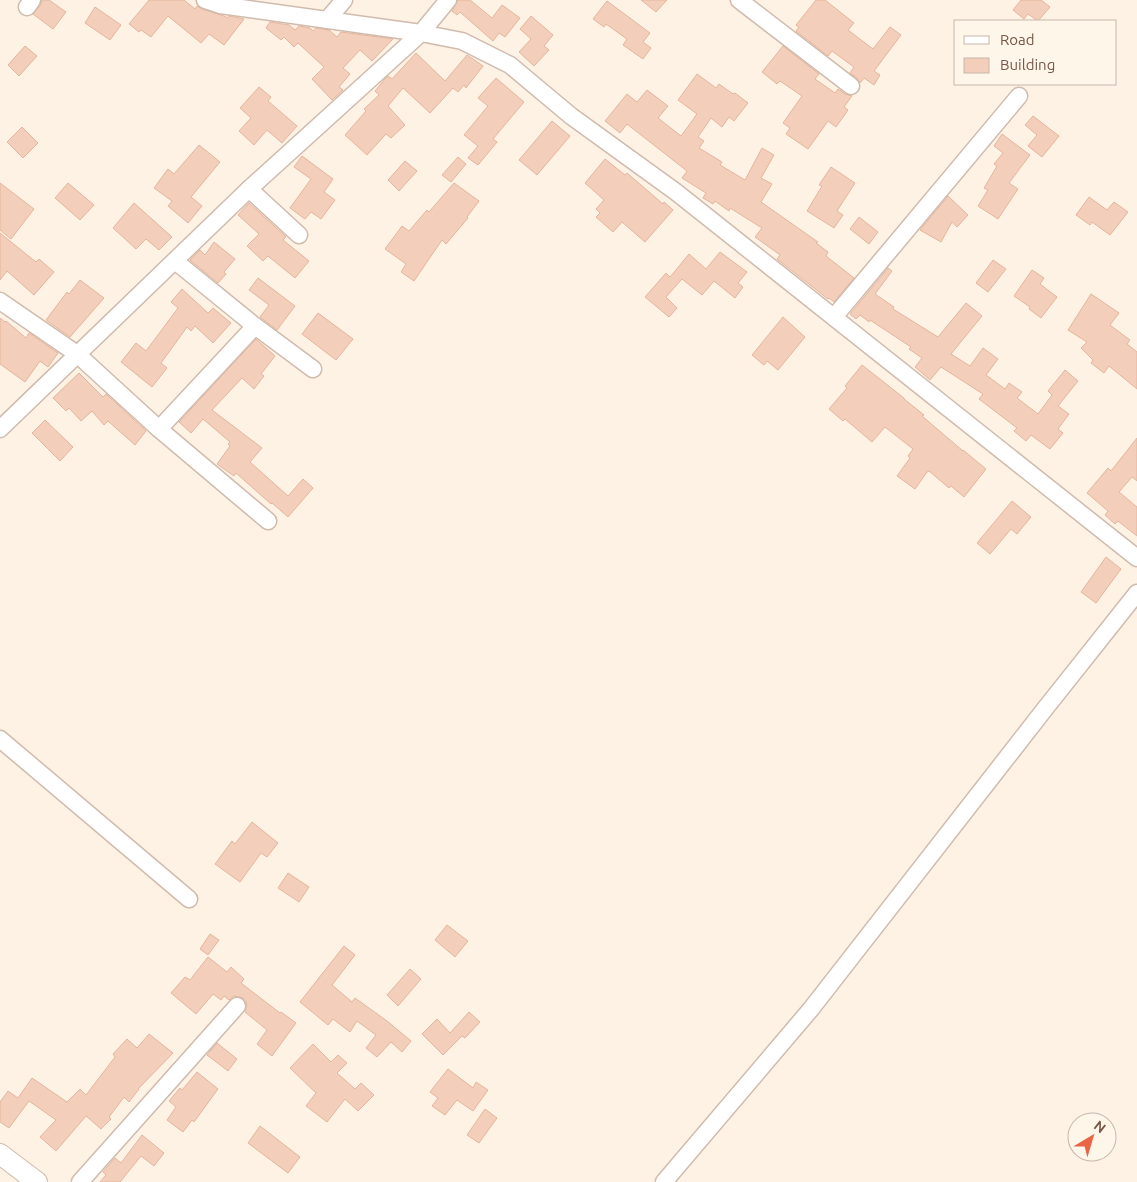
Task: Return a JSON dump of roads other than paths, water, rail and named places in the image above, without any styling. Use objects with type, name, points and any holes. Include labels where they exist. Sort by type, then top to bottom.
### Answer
[{"type":"street","points":[[206,0],[220,6],[421,33],[462,41],[510,65],[570,116],[676,192],[1137,558]]},
{"type":"street","points":[[327,20],[344,0]]},
{"type":"street","points":[[0,429],[250,189],[421,33],[448,0]]},
{"type":"street","points":[[739,0],[851,86]]},
{"type":"street","points":[[834,317],[1019,96]]},
{"type":"street","points":[[250,189],[299,235]]},
{"type":"street","points":[[174,261],[255,326],[313,368]]},
{"type":"street","points":[[0,301],[77,354],[159,429],[268,521]]},
{"type":"street","points":[[159,429],[255,326]]},
{"type":"street","points":[[664,1182],[811,1009],[1137,594]]},
{"type":"street","points":[[0,739],[188,900]]},
{"type":"street","points":[[80,1182],[237,1006]]},
{"type":"street","points":[[0,1154],[38,1182]]}]
